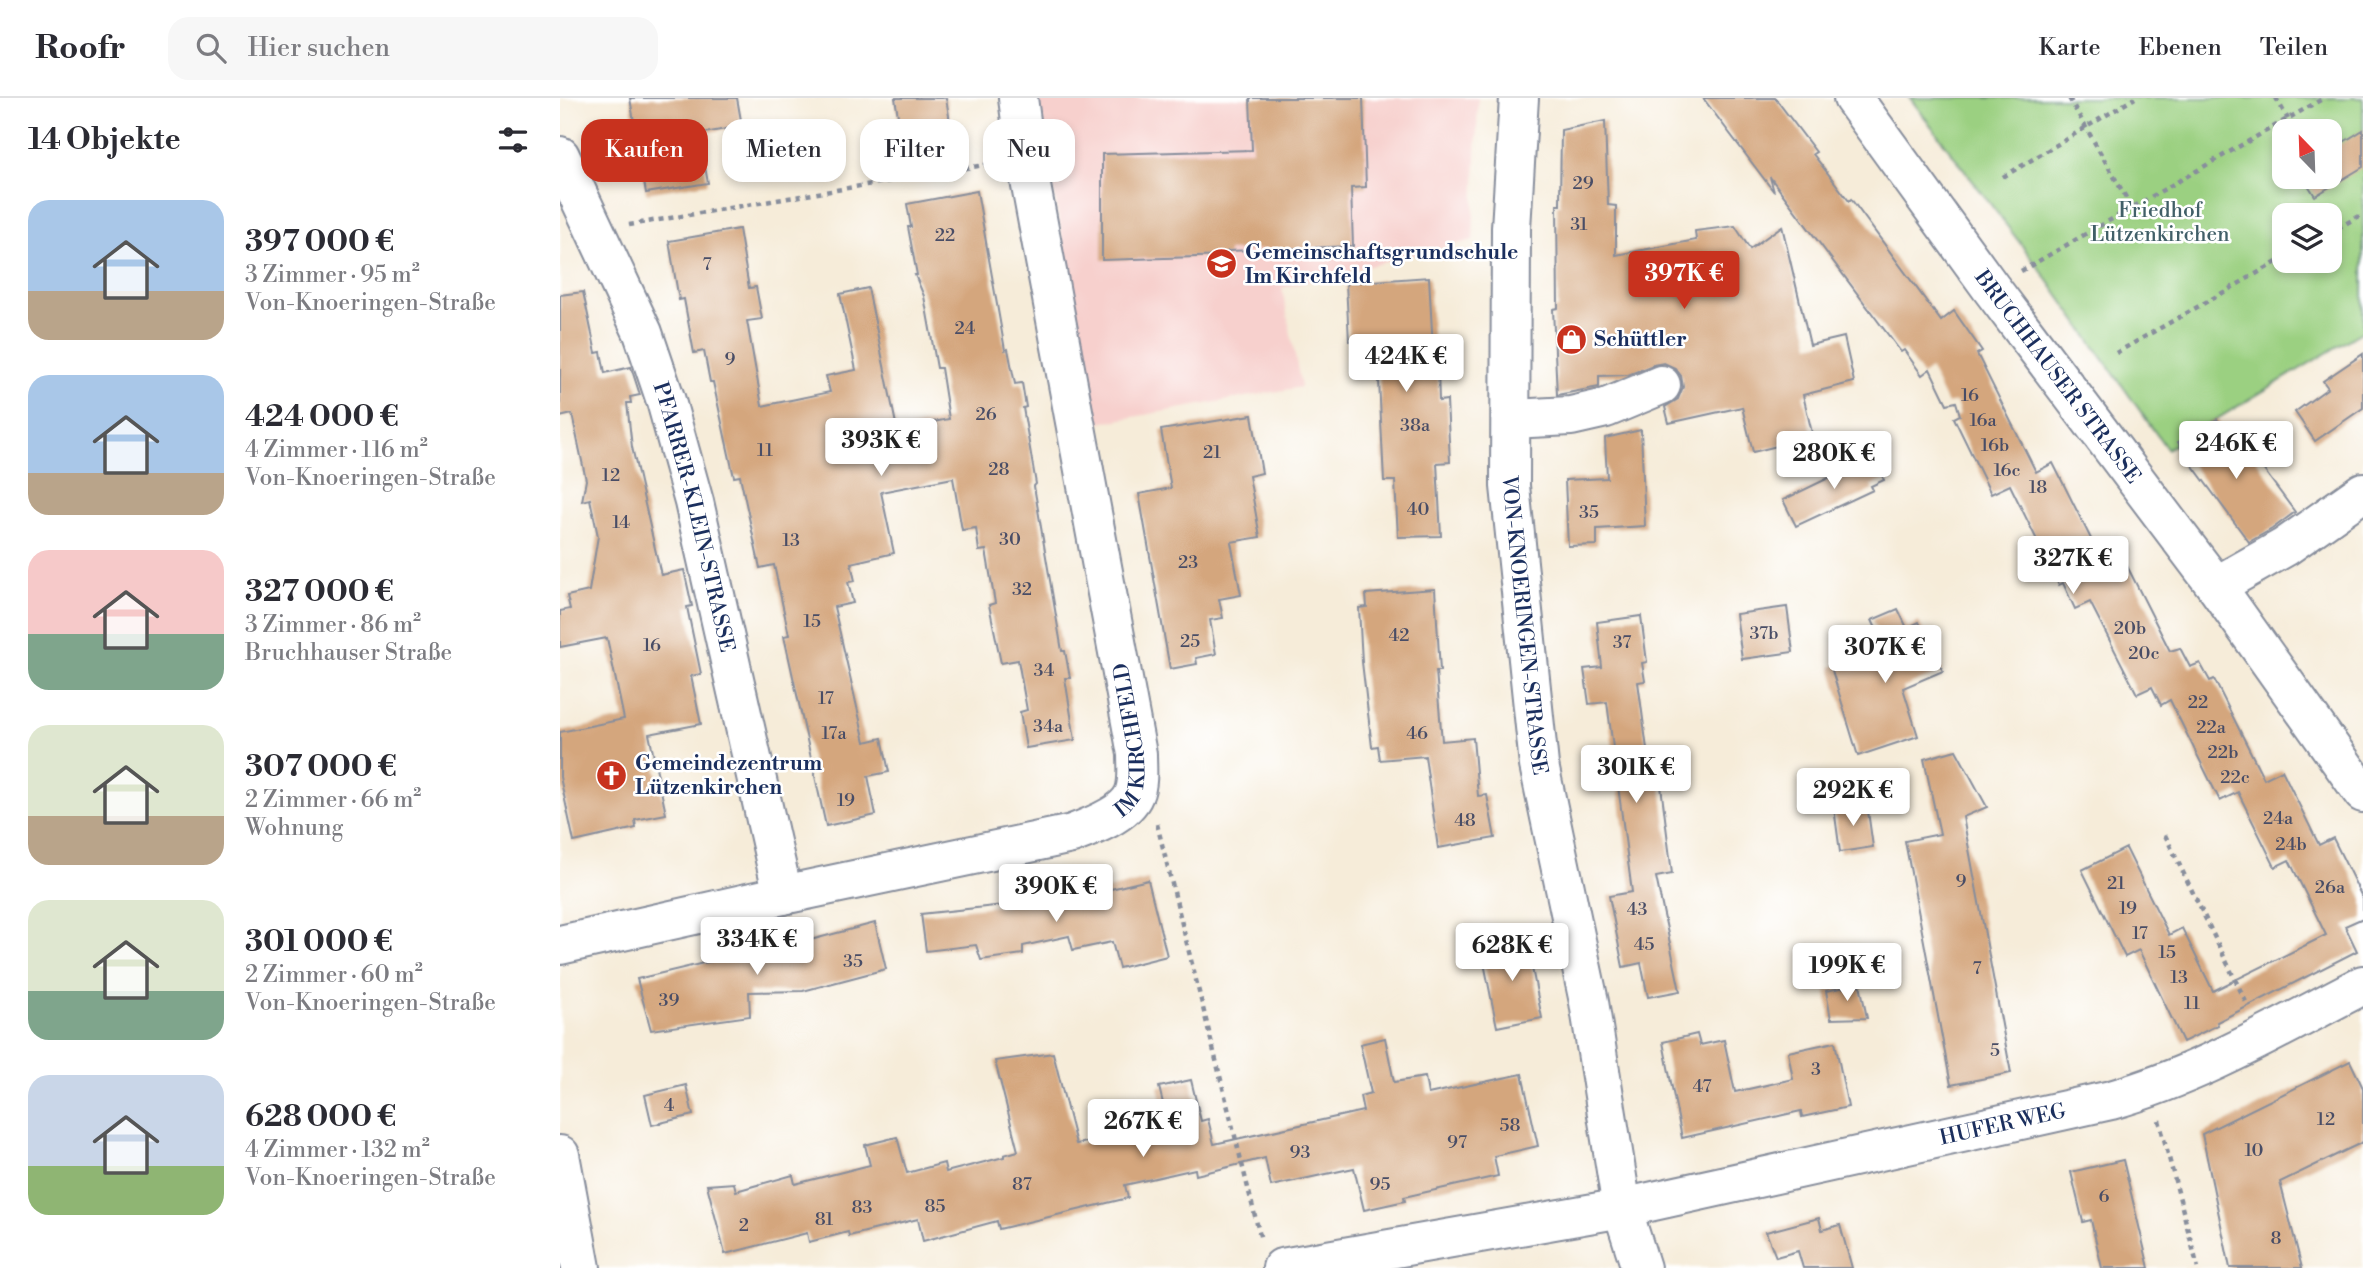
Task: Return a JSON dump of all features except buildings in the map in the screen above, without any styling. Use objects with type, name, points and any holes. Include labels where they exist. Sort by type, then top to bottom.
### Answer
[{"type":"street","name":"IM KIRCHFELD","points":[[1018,98],[1021,119]]},
{"type":"street","name":"VON-KNOERINGEN-STRASSE","points":[[1519,98],[1511,228],[1510,486],[1539,765],[1589,1002],[1622,1208],[1641,1268]]},
{"type":"street","name":"BRUCHHAUSER STRASSE","points":[[1853,98],[1991,288],[2216,586],[2363,793]]},
{"type":"street","name":"PFARRER-KLEIN-STRASSE","points":[[560,156],[643,333],[666,401],[694,502],[783,895]]},
{"type":"street","name":"IM KIRCHFELD","points":[[560,945],[1072,834],[1117,813],[1133,797],[1137,777],[1137,754],[1030,182]]},
{"type":"street","points":[[1511,419],[1571,416],[1606,408],[1661,385]]},
{"type":"street","points":[[2216,586],[2285,547],[2363,492]]},
{"type":"street","name":"HUFER WEG","points":[[1272,1255],[1622,1208],[2048,1115],[2151,1088],[2363,985]]},
{"type":"street","points":[[560,1155],[581,1268]]},
{"type":"path","points":[[2069,98],[2132,208]]},
{"type":"path","points":[[2003,177],[2135,98]]},
{"type":"path","points":[[2276,98],[2288,119],[2324,98]]},
{"type":"path","points":[[1991,288],[2272,128]]},
{"type":"path","points":[[600,238],[621,227],[983,166]]},
{"type":"path","points":[[2342,226],[2363,214]]},
{"type":"path","points":[[2116,353],[2272,265]]},
{"type":"path","points":[[1133,797],[1158,824],[1272,1255]]},
{"type":"path","points":[[2165,835],[2262,1036]]},
{"type":"path","points":[[2151,1088],[2198,1268]]},
{"type":"shaded area","name":"Gemeinschaftsgrundschule Im Kirchfeld","points":[[1038,98],[1478,98],[1473,240],[1282,288],[1301,387],[1094,424],[1052,182],[1075,182],[1075,119],[1042,119]]},
{"type":"green space","name":"Friedhof Lützenkirchen","points":[[1910,98],[2363,98],[2363,331],[2167,449],[2042,272]]},
{"type":"place","name":"Gemeinschaftsgrundschule Im Kirchfeld","points":[[1222,264]]},
{"type":"place","name":"Schüttler","points":[[1571,339]]},
{"type":"place","name":"Gemeindezentrum Lützenkirchen","points":[[612,775]]}]
